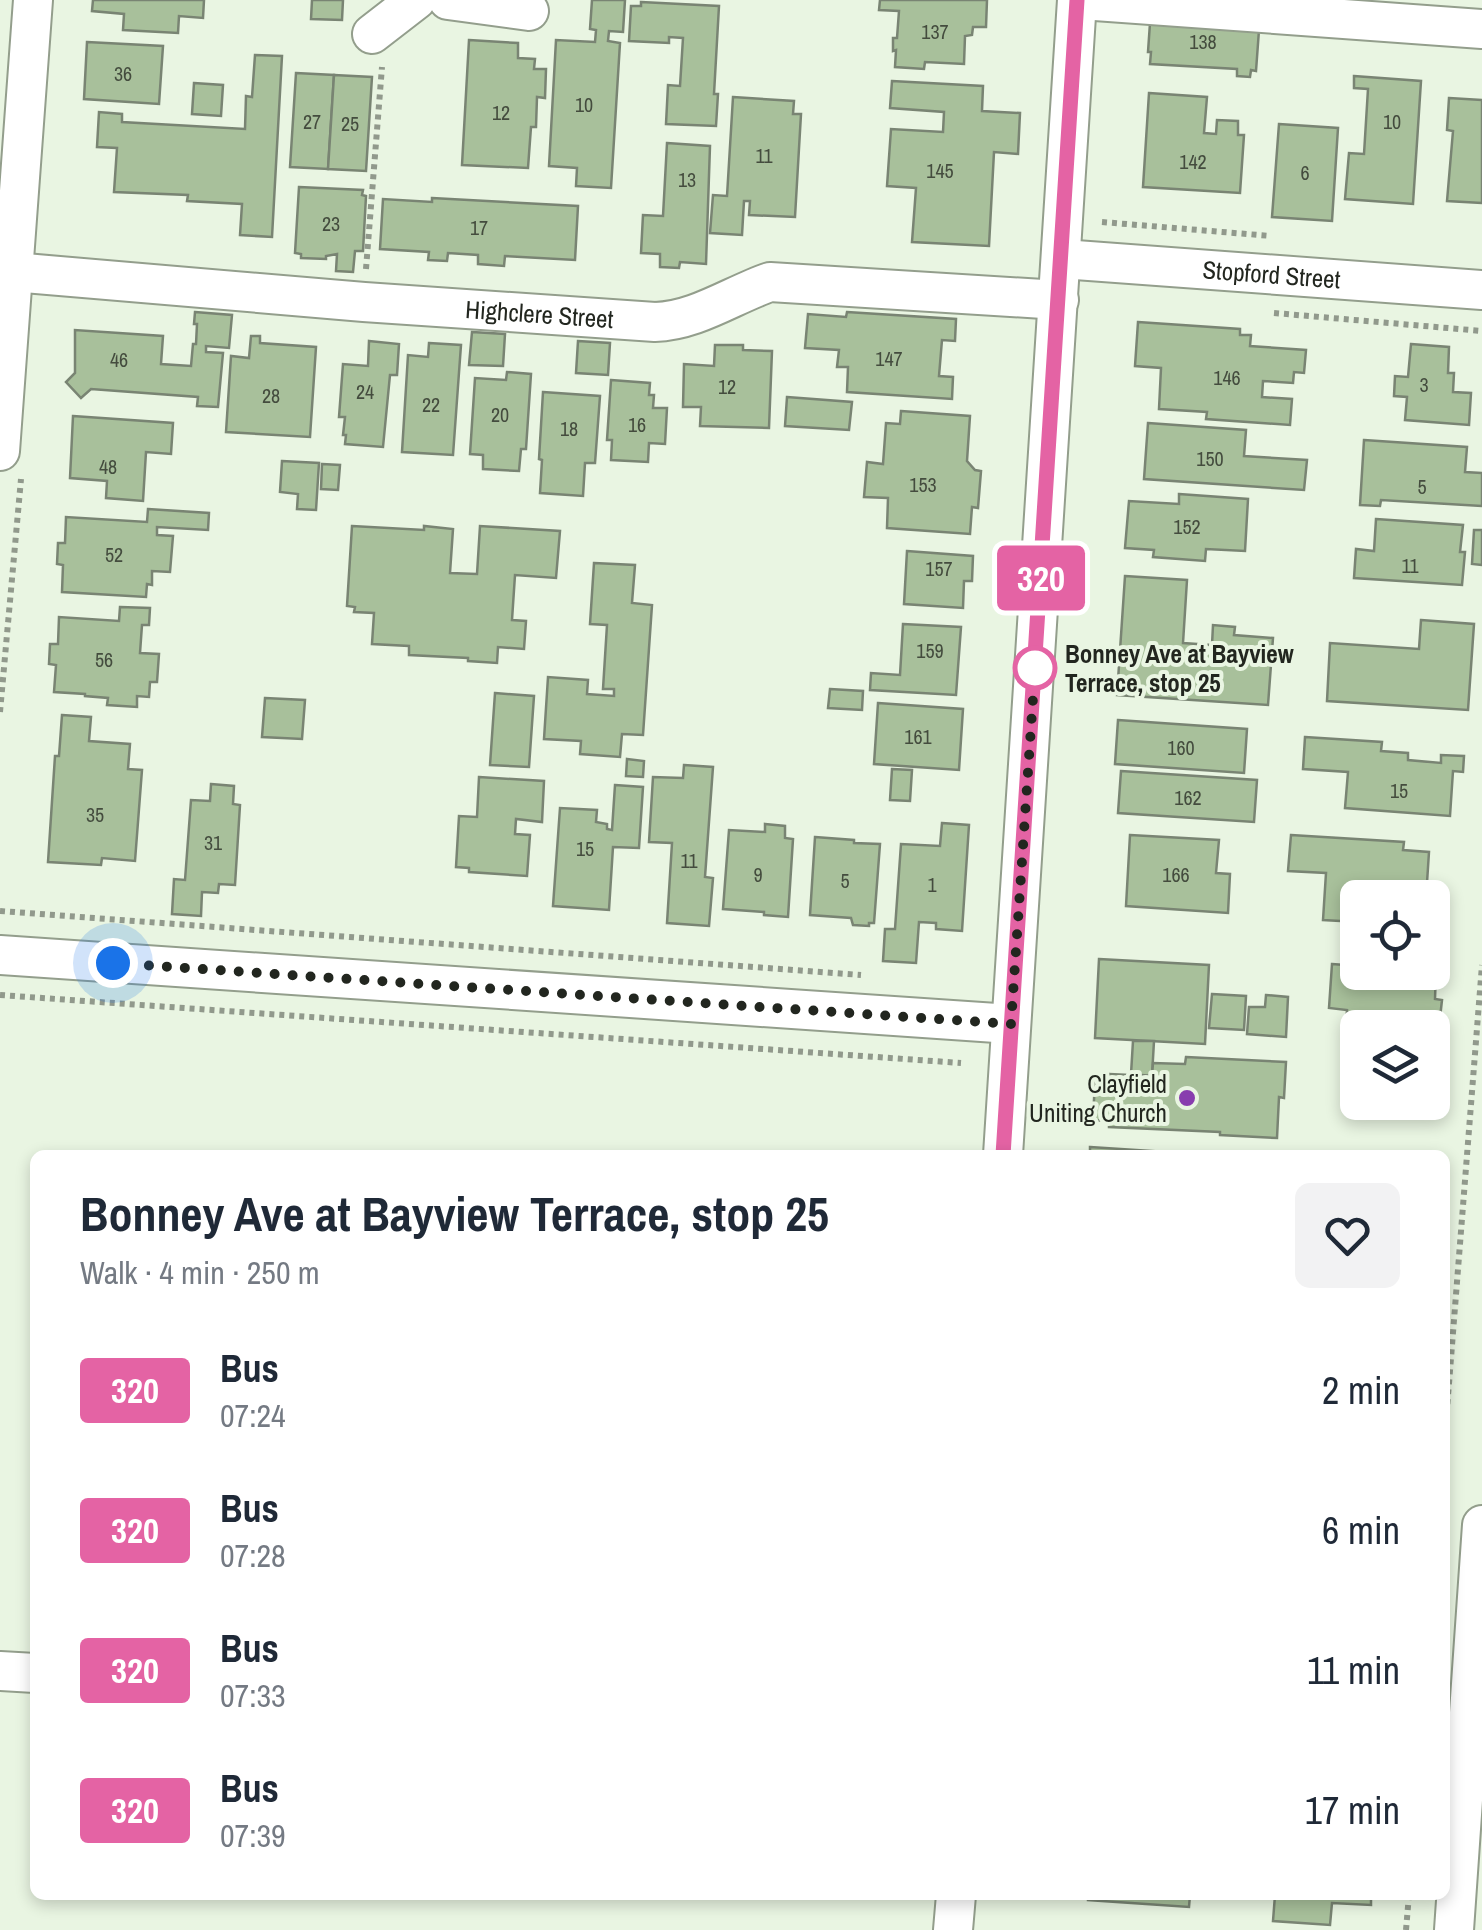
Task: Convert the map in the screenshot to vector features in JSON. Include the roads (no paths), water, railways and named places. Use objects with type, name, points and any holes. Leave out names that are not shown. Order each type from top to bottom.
[{"type":"street","points":[[11,459],[14,272],[33,0]]},
{"type":"street","points":[[378,42],[416,0]]},
{"type":"street","points":[[448,0],[529,11]]},
{"type":"street","points":[[1003,1150],[1079,0],[1482,29]]},
{"type":"street","name":"Stopford Street","points":[[1062,258],[1482,290]]},
{"type":"street","name":"Highclere Street","points":[[14,272],[655,322],[689,317],[770,282],[1060,300]]},
{"type":"street","points":[[0,956],[1011,1024]]},
{"type":"street","points":[[1454,1930],[1482,1525]]},
{"type":"street","points":[[0,1671],[30,1674]]},
{"type":"street","points":[[954,1930],[956,1900]]},
{"type":"place","name":"Bonney Ave at Bayview Terrace, stop 25","points":[[1035,668]]},
{"type":"place","name":"Clayfield Uniting Church","points":[[1187,1098]]}]
